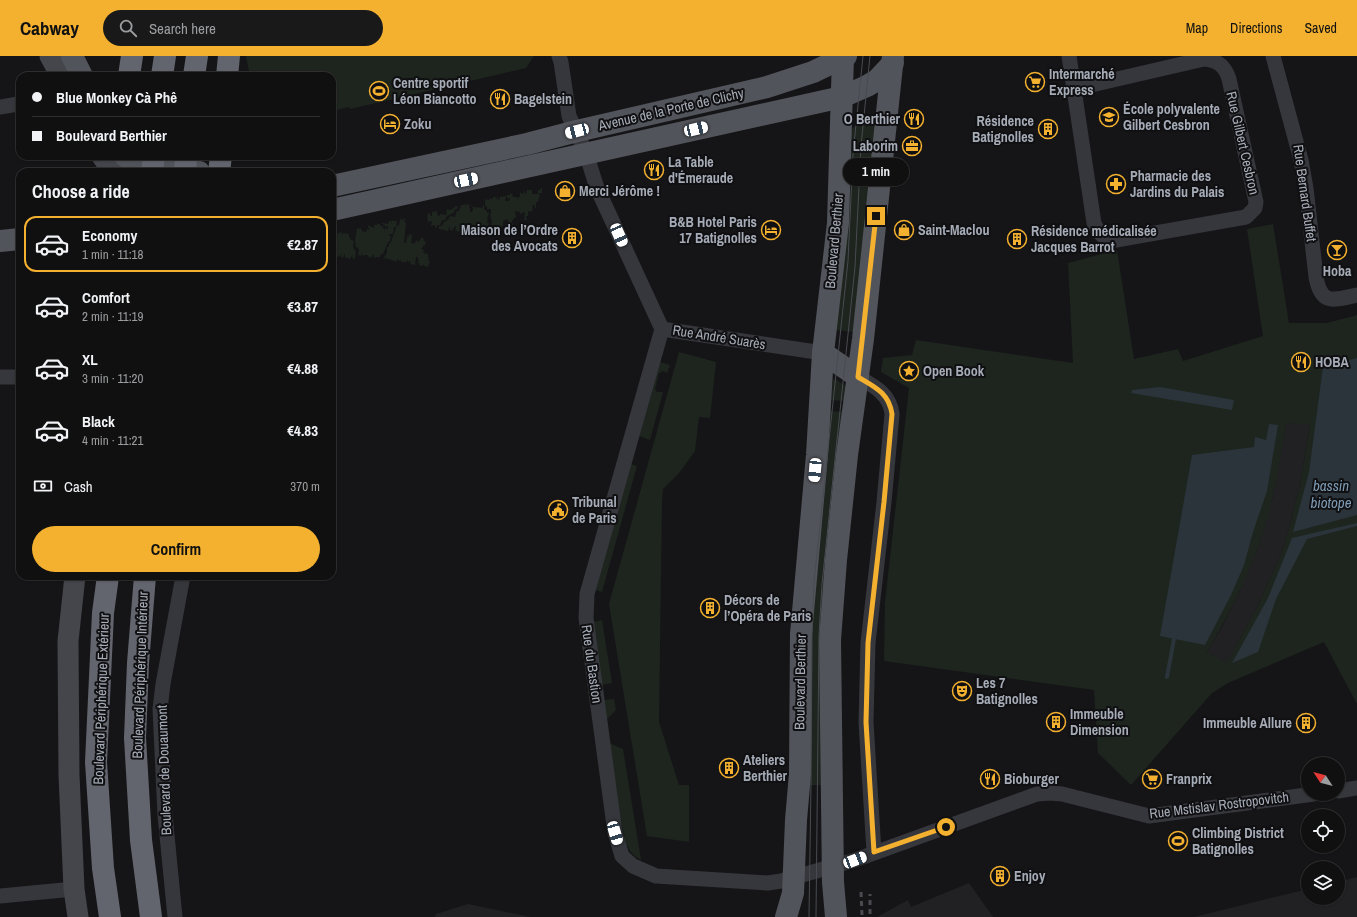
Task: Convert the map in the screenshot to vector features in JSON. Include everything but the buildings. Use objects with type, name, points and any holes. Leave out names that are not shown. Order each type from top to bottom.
[{"type":"highway","points":[[130,72],[132,56]]},
{"type":"highway","points":[[163,72],[165,56]]},
{"type":"highway","points":[[195,72],[197,56]]},
{"type":"highway","points":[[227,72],[229,56]]},
{"type":"highway","name":"Boulevard Périphérique Extérieur","points":[[108,580],[104,613],[96,762],[103,868],[110,917]]},
{"type":"highway","name":"Boulevard Périphérique Intérieur","points":[[145,580],[138,663],[136,746],[141,840],[151,917]]},
{"type":"highway","points":[[138,663],[159,580]]},
{"type":"main road","points":[[50,56],[59,72]]},
{"type":"main road","points":[[72,56],[80,72]]},
{"type":"main road","name":"Avenue de la Porte de Clichy","points":[[336,185],[527,144],[767,87],[813,72],[844,57]]},
{"type":"main road","name":"Boulevard Berthier","points":[[786,917],[793,893],[800,774],[801,634],[817,455],[823,353],[838,223],[840,126],[844,57]]},
{"type":"main road","points":[[836,917],[832,882],[830,640],[836,560],[847,455],[858,377],[887,102],[896,58]]},
{"type":"main road","name":"Avenue de la Porte de Clichy","points":[[336,209],[842,97],[877,80],[896,58]]},
{"type":"main road","points":[[131,160],[169,168]]},
{"type":"main road","points":[[0,241],[16,239]]},
{"type":"main road","points":[[823,353],[858,377]]},
{"type":"main road","points":[[75,580],[68,641],[69,775],[74,889],[78,917]]},
{"type":"main road","points":[[824,917],[832,882]]},
{"type":"main road","name":"Boulevard Berthier","points":[[793,893],[799,917]]},
{"type":"street","name":"Rue André Suarès","points":[[558,56],[561,62],[570,116],[586,153],[597,188],[662,329],[823,353]]},
{"type":"street","name":"Rue Gilbert Cesbron","points":[[1069,56],[1094,223],[1102,236],[1106,239],[1116,240],[1246,217],[1255,208],[1256,202],[1228,79],[1225,70],[1220,64],[1204,59],[1074,89]]},
{"type":"street","name":"Rue Bernard Buffet","points":[[1274,56],[1302,160],[1318,288],[1322,296],[1330,299],[1339,299],[1357,295]]},
{"type":"street","points":[[0,107],[16,104]]},
{"type":"street","name":"Rue du Bastion","points":[[662,329],[591,579],[587,594],[586,607],[587,626],[615,833],[622,856],[633,866],[656,876],[766,883],[781,881],[855,860],[874,852]]},
{"type":"street","points":[[0,377],[16,377]]},
{"type":"street","points":[[858,377],[878,389],[885,396],[889,402],[892,414],[884,502],[868,643],[866,722],[874,852]]},
{"type":"street","name":"Boulevard de Douaumont","points":[[175,917],[165,815],[160,709],[163,684],[182,580]]},
{"type":"street","points":[[1345,790],[1357,788]]},
{"type":"street","name":"Rue Mstislav Rostropovitch","points":[[874,852],[1037,794],[1062,794],[1149,816],[1301,796]]},
{"type":"street","points":[[0,896],[74,889]]},
{"type":"shaded area","name":"Centre sportif Léon Biancotto","points":[[246,56],[534,56],[526,68],[350,109],[349,107],[336,110],[336,72],[249,72]]},
{"type":"shaded area","points":[[866,120],[866,127],[878,120],[855,332],[835,330],[848,131]]},
{"type":"shaded area","points":[[541,188],[542,193],[539,193],[540,197],[538,202],[536,202],[536,208],[535,205],[533,205],[532,212],[528,211],[528,216],[526,216],[527,220],[524,220],[525,212],[520,214],[520,212],[515,211],[516,218],[512,221],[513,226],[508,228],[508,231],[504,229],[506,223],[508,224],[508,219],[503,221],[503,226],[501,227],[498,226],[496,228],[496,226],[491,225],[491,209],[487,209],[487,206],[485,206],[485,199],[488,201],[495,197],[497,200],[498,197],[499,200],[500,197],[506,196],[505,201],[509,201],[510,198],[507,198],[507,195],[510,195],[510,193],[513,197],[517,197],[518,199],[518,197],[520,197],[520,192],[523,194],[524,191],[526,194],[527,190],[532,190],[532,194],[538,194],[538,190]]},
{"type":"shaded area","points":[[464,204],[466,208],[466,204],[470,205],[470,212],[472,212],[472,207],[475,207],[476,209],[476,207],[482,208],[484,204],[484,208],[486,211],[487,210],[487,213],[489,213],[487,219],[487,223],[489,223],[488,229],[490,229],[490,227],[494,227],[494,230],[496,231],[491,235],[491,237],[488,237],[488,232],[485,237],[480,236],[480,234],[479,236],[475,235],[475,233],[471,232],[470,234],[465,233],[466,232],[464,231],[464,233],[462,233],[462,229],[460,233],[460,231],[455,231],[455,226],[452,231],[450,230],[450,226],[448,231],[439,229],[439,226],[442,226],[450,216],[455,217],[461,205]]},
{"type":"shaded area","points":[[458,206],[457,209],[454,210],[454,213],[447,216],[445,220],[442,220],[440,225],[437,225],[437,228],[435,225],[431,226],[432,221],[428,222],[427,216],[429,213],[430,216],[432,216],[432,212],[437,211],[437,217],[438,214],[440,217],[440,214],[446,215],[447,209],[451,210]]},
{"type":"shaded area","points":[[404,218],[404,222],[406,222],[404,243],[406,243],[408,234],[409,237],[410,234],[412,235],[411,244],[414,243],[414,245],[416,240],[419,242],[421,238],[423,238],[426,242],[421,249],[424,250],[423,253],[428,254],[428,260],[430,261],[428,267],[424,266],[424,263],[423,266],[419,265],[420,262],[417,265],[419,260],[418,257],[416,257],[415,265],[410,264],[411,261],[408,262],[407,260],[406,263],[401,262],[401,259],[400,261],[397,259],[396,262],[394,260],[392,261],[392,259],[390,261],[390,259],[387,260],[387,258],[383,259],[387,253],[387,247],[389,247],[397,225],[399,226],[400,219],[403,220]]},
{"type":"shaded area","points":[[392,220],[397,221],[393,234],[390,234],[389,236],[391,236],[390,241],[388,242],[383,254],[381,254],[380,257],[375,258],[373,254],[372,258],[370,257],[371,256],[368,257],[368,255],[358,255],[359,249],[358,247],[356,248],[355,240],[357,229],[361,228],[362,231],[366,232],[367,229],[369,230],[368,225],[374,228],[374,225],[380,224],[380,226],[383,226],[382,229],[384,228],[384,231],[385,228],[388,229],[388,226],[385,227],[382,223],[388,224],[389,221],[391,221],[391,224]]},
{"type":"shaded area","points":[[1273,224],[1289,323],[1327,323],[1357,315],[1357,704],[1324,642],[1228,683],[1212,693],[1131,785],[1098,753],[1094,690],[884,661],[885,602],[909,388],[881,372],[883,358],[912,355],[916,340],[1073,363],[1068,263],[1117,250],[1134,359],[1178,349],[1183,361],[1263,336],[1247,229]],"holes":[[[1286,423],[1310,424],[1300,485],[1281,554],[1258,605],[1227,663],[1207,652],[1236,600],[1259,545],[1279,469]]]},
{"type":"shaded area","points":[[339,232],[342,233],[342,236],[343,233],[349,234],[350,239],[354,241],[353,247],[356,252],[355,259],[352,258],[353,254],[350,259],[345,258],[345,253],[343,258],[341,257],[342,252],[340,257],[339,255],[338,257],[336,256],[336,235],[337,233],[339,234]]},
{"type":"shaded area","points":[[679,352],[716,362],[710,418],[699,417],[695,451],[679,473],[663,489],[662,502],[659,722],[679,785],[689,785],[689,842],[647,836],[609,604]]},
{"type":"shaded area","points":[[660,362],[670,365],[667,373],[663,371],[659,373],[655,389],[657,392],[663,392],[650,440],[639,436]]},
{"type":"shaded area","points":[[835,379],[846,386],[844,401],[831,400],[833,380]]},
{"type":"shaded area","points":[[830,411],[843,412],[823,785],[807,785],[808,663]]},
{"type":"shaded area","points":[[1286,423],[1310,423],[1300,485],[1281,554],[1258,605],[1227,664],[1207,652],[1239,593],[1259,545],[1273,496]]},
{"type":"shaded area","points":[[631,464],[637,466],[602,592],[595,590]]},
{"type":"shaded area","points":[[602,620],[612,683],[601,685],[593,622]]},
{"type":"shaded area","points":[[614,699],[616,710],[606,720],[604,700]]},
{"type":"shaded area","points":[[609,743],[623,749],[641,860],[630,851],[622,836]]},
{"type":"shaded area","points":[[1357,877],[1357,917],[1194,917],[1301,891],[1301,905],[1345,905],[1345,880]]},
{"type":"shaded area","points":[[969,883],[993,917],[877,917],[908,900],[911,907]]},
{"type":"shaded area","points":[[468,904],[531,917],[435,917],[436,914]]},
{"type":"water","name":"bassin biotope","points":[[1357,358],[1357,515],[1293,532],[1309,472],[1323,367]]},
{"type":"water","points":[[1160,387],[1234,400],[1232,410],[1131,393],[1132,390]]},
{"type":"water","points":[[1269,424],[1278,425],[1267,491],[1253,532],[1244,565],[1231,595],[1205,645],[1160,636],[1192,455],[1254,447],[1255,437],[1266,440]]},
{"type":"water","name":"bassin biotope","points":[[1357,523],[1357,526],[1307,539],[1276,599],[1258,652],[1232,663],[1268,598],[1292,538]]},
{"type":"waterway","points":[[1167,677],[1174,639]]},
{"type":"tram line","points":[[809,917],[812,634],[814,582],[848,261],[853,154],[863,56]]},
{"type":"tram line","points":[[816,917],[819,635],[822,584],[855,267],[861,146],[870,56]]},
{"type":"railway","points":[[861,892],[862,915]]},
{"type":"railway","points":[[870,894],[870,914]]},
{"type":"place","name":"Intermarché Express","points":[[1035,82]]},
{"type":"place","name":"Centre sportif Léon Biancotto","points":[[379,91]]},
{"type":"place","name":"Bagelstein","points":[[500,99]]},
{"type":"place","name":"École polyvalente Gilbert Cesbron","points":[[1109,117]]},
{"type":"place","name":"O Berthier","points":[[914,119]]},
{"type":"place","name":"Zoku","points":[[390,124]]},
{"type":"place","name":"Résidence Batignolles","points":[[1048,129]]},
{"type":"place","name":"Laborim","points":[[912,146]]},
{"type":"place","name":"La Table d'Émeraude","points":[[654,170]]},
{"type":"place","name":"Pharmacie des Jardins du Palais","points":[[1116,184]]},
{"type":"place","name":"Merci Jérôme !","points":[[565,191]]},
{"type":"place","name":"B&B Hotel Paris 17 Batignolles","points":[[771,230]]},
{"type":"place","name":"Saint-Maclou","points":[[904,230]]},
{"type":"place","name":"Maison de l’Ordre des Avocats","points":[[572,238]]},
{"type":"place","name":"Résidence médicalisée Jacques Barrot","points":[[1017,239]]},
{"type":"place","name":"Hoba","points":[[1337,250]]},
{"type":"place","name":"HOBA","points":[[1301,362]]},
{"type":"place","name":"Open Book","points":[[909,371]]},
{"type":"place","name":"Tribunal de Paris","points":[[558,510]]},
{"type":"place","name":"Décors de l’Opéra de Paris","points":[[710,608]]},
{"type":"place","name":"Les 7 Batignolles","points":[[962,691]]},
{"type":"place","name":"Immeuble Dimension","points":[[1056,722]]},
{"type":"place","name":"Immeuble Allure","points":[[1306,723]]},
{"type":"place","name":"Ateliers Berthier","points":[[729,768]]},
{"type":"place","name":"Bioburger","points":[[990,779]]},
{"type":"place","name":"Franprix","points":[[1152,779]]},
{"type":"place","name":"Climbing District Batignolles","points":[[1178,841]]},
{"type":"place","name":"Enjoy","points":[[1000,876]]},
{"type":"route","points":[[876,216],[858,377],[878,389],[885,396],[889,402],[892,414],[884,502],[868,643],[866,722],[874,852],[946,827]]}]
